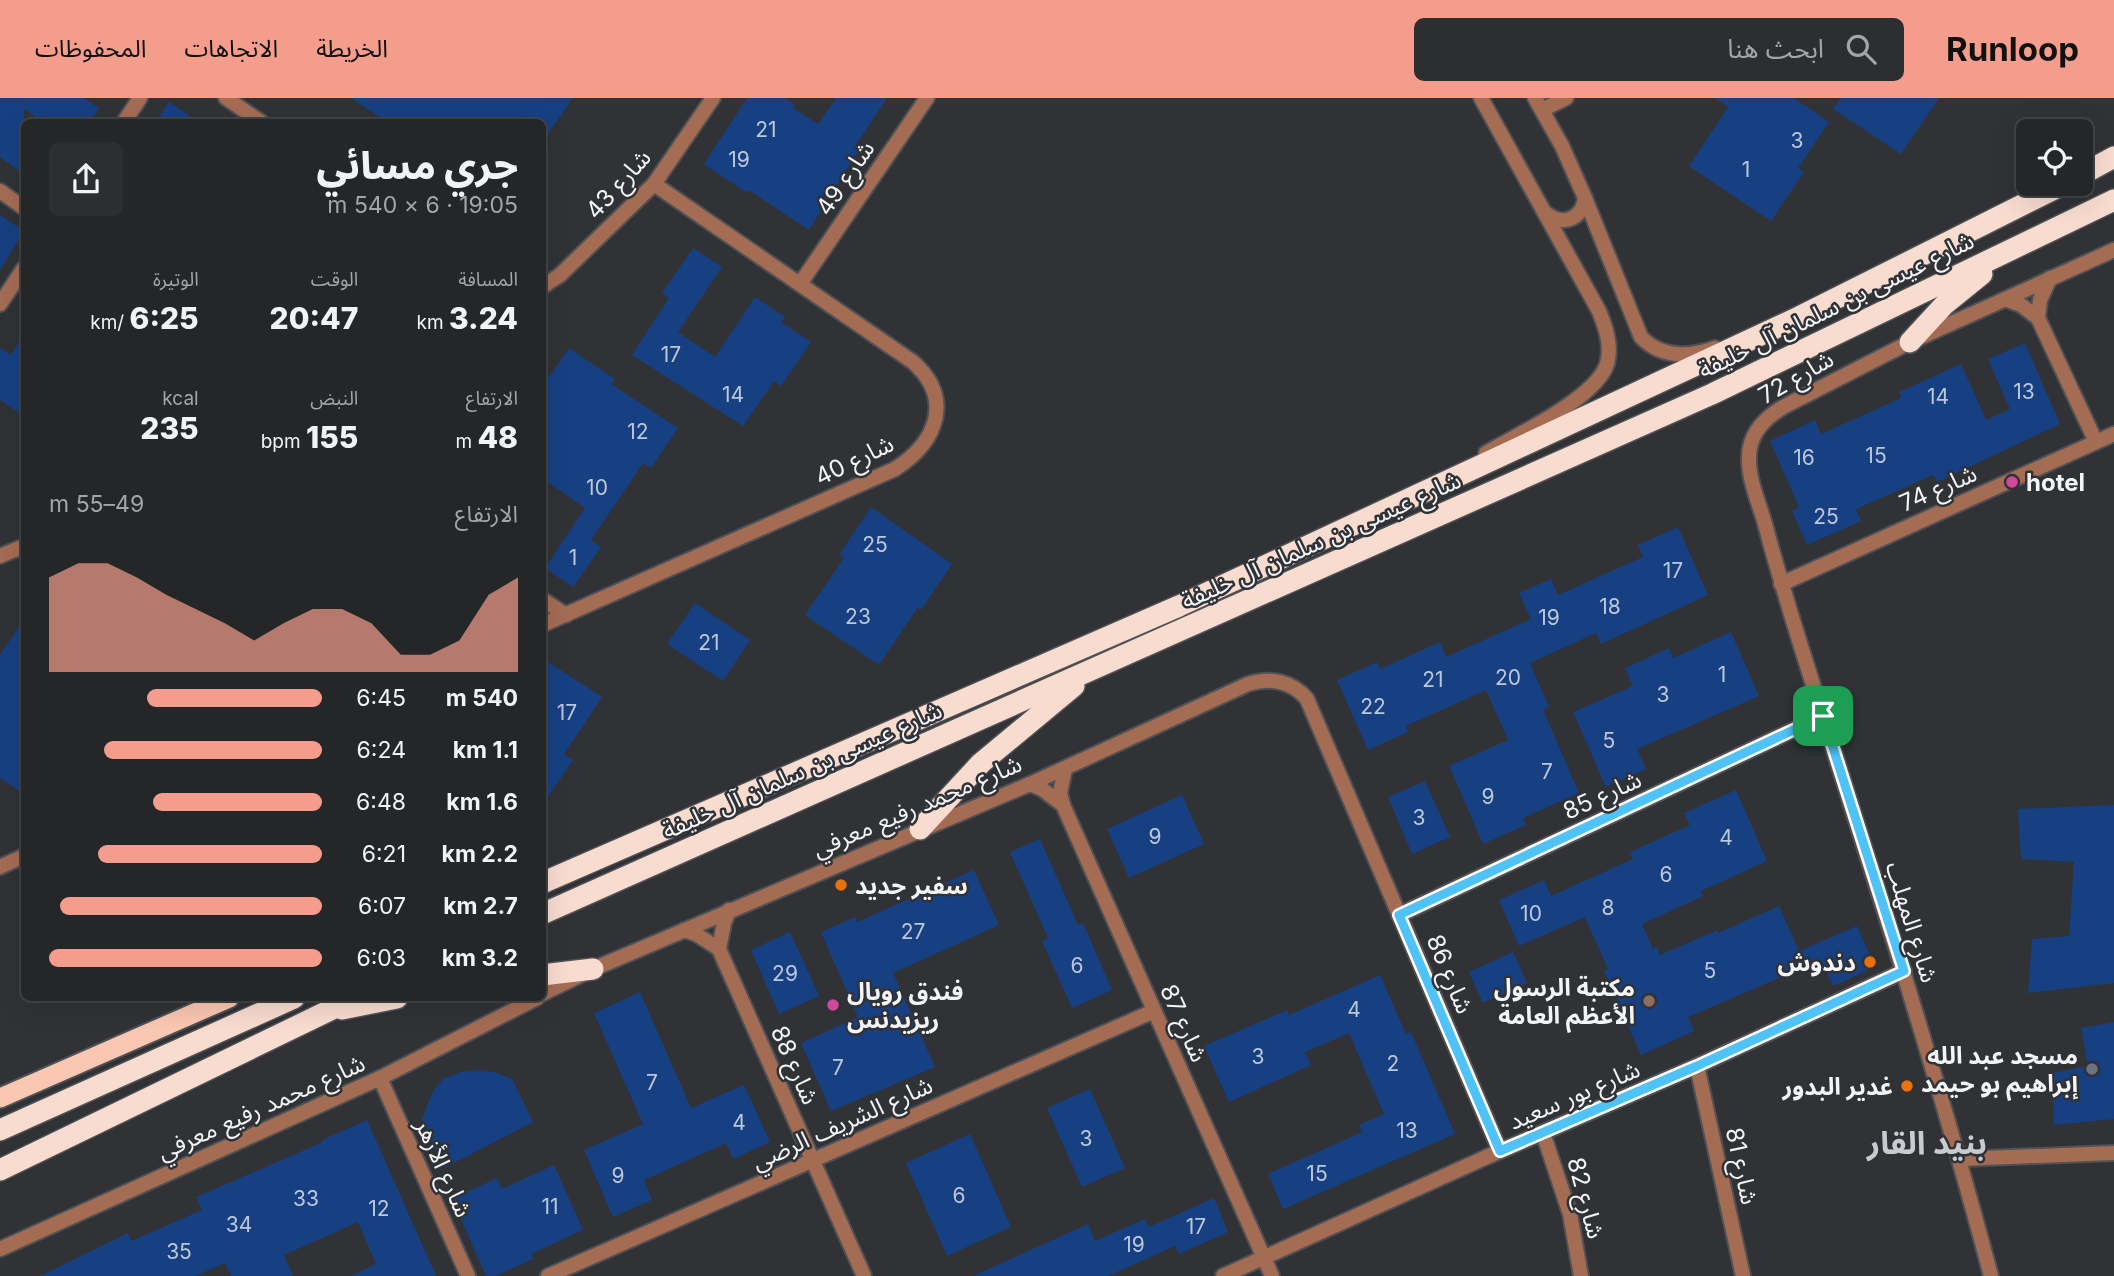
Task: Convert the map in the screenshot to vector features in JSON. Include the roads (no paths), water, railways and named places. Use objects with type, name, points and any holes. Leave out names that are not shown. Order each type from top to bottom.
[{"type":"highway","points":[[2093,168],[2114,157]]},
{"type":"highway","name":"شارع عيسى بن سلمان آل خليفة","points":[[546,881],[1179,606],[1799,317],[2040,196]]},
{"type":"highway","name":"شارع عيسى بن سلمان آل خليفة","points":[[546,912],[1712,394],[2114,200]]},
{"type":"highway","points":[[1910,342],[1945,304],[2006,254]]},
{"type":"highway","points":[[920,829],[981,763],[1094,669]]},
{"type":"highway","points":[[546,975],[593,969]]},
{"type":"highway","points":[[0,1098],[222,1001]]},
{"type":"highway","points":[[0,1130],[287,1001]]},
{"type":"highway","points":[[0,1170],[348,1001]]},
{"type":"highway","points":[[316,1015],[383,1001]]},
{"type":"street","points":[[126,119],[140,98]]},
{"type":"street","points":[[226,98],[257,119]]},
{"type":"street","name":"شارع 43","points":[[546,284],[560,275],[654,184],[713,98]]},
{"type":"street","name":"شارع 49","points":[[800,284],[927,98]]},
{"type":"street","points":[[1401,504],[1575,401],[1606,368],[1609,346],[1603,320],[1481,98]]},
{"type":"street","points":[[1566,98],[1539,104],[1585,198],[1641,337],[1651,346],[1667,353],[1695,353],[1799,317]]},
{"type":"street","name":"شارع 40","points":[[546,623],[895,469],[912,457],[927,439],[935,422],[937,404],[932,386],[922,370],[654,184]]},
{"type":"street","points":[[0,191],[21,206]]},
{"type":"street","points":[[1547,214],[1561,221],[1573,218],[1582,210],[1585,198]]},
{"type":"street","name":"شارع 72","points":[[1781,584],[1749,463],[1750,446],[1757,429],[1771,414],[1910,342],[2114,250]]},
{"type":"street","points":[[0,304],[21,272]]},
{"type":"street","points":[[2038,318],[2040,300],[2050,278]]},
{"type":"street","points":[[2005,299],[2021,305],[2038,318],[2096,442]]},
{"type":"street","name":"شارع 74","points":[[1781,584],[2114,434]]},
{"type":"street","points":[[0,556],[21,547]]},
{"type":"street","name":"شارع المهلب","points":[[1781,584],[1904,971],[1960,1159],[1991,1276]]},
{"type":"street","points":[[546,602],[566,615]]},
{"type":"street","name":"شارع محمد رفيع معرفي","points":[[546,993],[593,969],[1065,769],[1258,681],[1283,682],[1307,699]]},
{"type":"street","name":"شارع 86","points":[[1307,699],[1500,1151]]},
{"type":"street","name":"شارع 85","points":[[1399,915],[1823,716]]},
{"type":"street","name":"شارع 87","points":[[1065,769],[1061,780],[1063,805],[1272,1276]]},
{"type":"street","points":[[1030,784],[1042,789],[1063,805]]},
{"type":"street","points":[[0,867],[21,857]]},
{"type":"street","points":[[684,930],[719,949],[729,911]]},
{"type":"street","name":"شارع 88","points":[[719,949],[864,1276]]},
{"type":"street","name":"شارع بور سعيد","points":[[1223,1276],[1904,971]]},
{"type":"street","name":"شارع محمد رفيع معرفي","points":[[0,1250],[380,1078],[531,1001]]},
{"type":"street","name":"شارع الشريف الرضي","points":[[548,1276],[1154,1011]]},
{"type":"street","name":"شارع 81","points":[[1697,1066],[1743,1276]]},
{"type":"street","name":"شارع الأزهر","points":[[380,1078],[467,1276]]},
{"type":"street","name":"شارع 82","points":[[1543,1133],[1570,1214],[1581,1276]]},
{"type":"street","points":[[1960,1159],[2114,1153]]},
{"type":"place","name":"hotel","points":[[2012,482]]},
{"type":"place","name":"سفير جديد","points":[[841,885]]},
{"type":"place","name":"دندوش","points":[[1870,962]]},
{"type":"place","name":"مكتبة الرسول الأعظم العامة","points":[[1649,1001]]},
{"type":"place","name":"فندق رويال ريزيدنس","points":[[833,1005]]},
{"type":"place","name":"مسجد عبد الله إبراهيم بو حيمد","points":[[2092,1069]]},
{"type":"place","name":"غدير البدور","points":[[1907,1086]]},
{"type":"district","name":"بنيد القار","points":[[1927,1142]]}]
